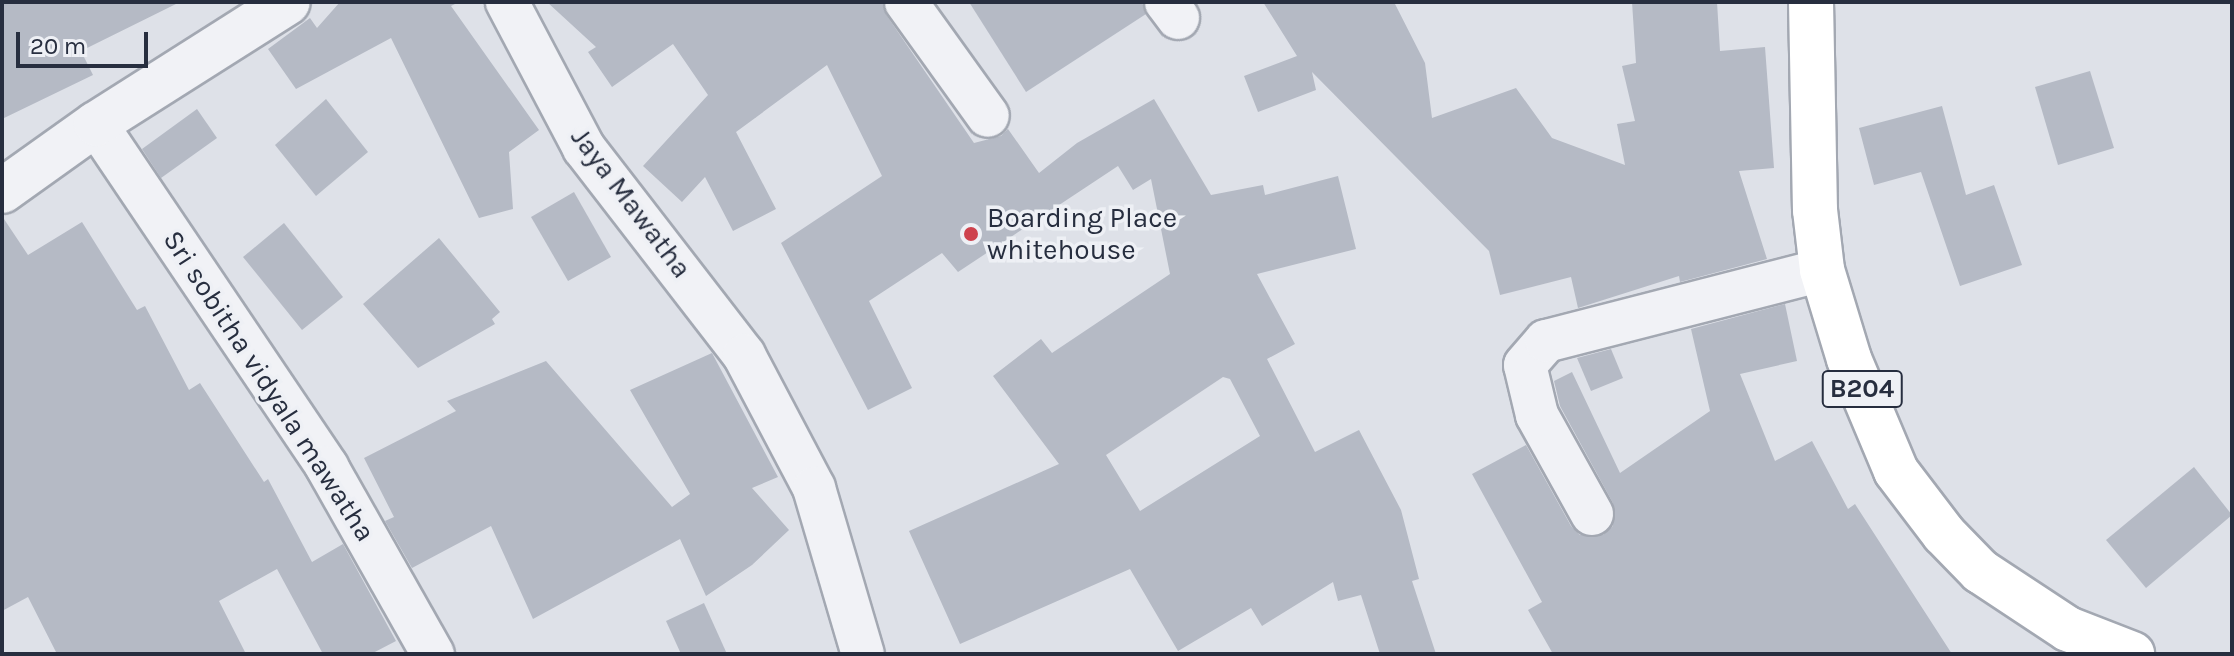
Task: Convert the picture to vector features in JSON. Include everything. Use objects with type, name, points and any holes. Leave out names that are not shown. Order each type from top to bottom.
[{"type":"main road","name":"B204","points":[[1811,2],[1815,210],[1822,270],[1849,359],[1896,471],[1944,534],[1980,571],[2022,601],[2079,634],[2132,654]]},
{"type":"street","points":[[2,191],[96,124],[288,2]]},
{"type":"street","name":"Jaya Mawatha","points":[[507,2],[584,148],[744,355],[814,488],[863,654]]},
{"type":"street","points":[[906,2],[988,116]]},
{"type":"street","name":"Sri sobitha vidyala mawatha","points":[[96,124],[327,467],[433,654]]},
{"type":"street","points":[[1592,514],[1537,415],[1525,365],[1546,341],[1822,270]]},
{"type":"building","points":[[2,2],[180,2],[81,51],[93,75],[2,119]]},
{"type":"building","points":[[340,2],[459,2],[451,6],[539,130],[509,152],[513,209],[479,218],[391,38],[296,89],[268,49],[310,18],[317,28]]},
{"type":"building","points":[[547,2],[882,2],[887,16],[974,143],[1001,136],[1008,129],[1039,173],[1077,143],[1154,99],[1211,195],[1263,185],[1265,195],[1338,176],[1356,249],[1257,274],[1295,344],[1267,359],[1315,452],[1359,430],[1401,510],[1419,579],[1412,581],[1436,654],[1380,654],[1361,595],[1338,601],[1333,582],[1262,626],[1251,608],[1178,651],[1130,569],[960,644],[909,531],[1059,464],[993,376],[1041,339],[1052,353],[1170,274],[1151,179],[1133,190],[1118,166],[958,272],[942,253],[869,301],[912,388],[868,410],[781,243],[882,176],[827,65],[736,132],[776,209],[733,231],[705,177],[682,202],[643,166],[708,95],[673,44],[612,87],[588,52],[596,47]],"holes":[[[1223,377],[1230,379],[1260,436],[1140,511],[1106,455]]]},
{"type":"building","points":[[969,2],[1142,2],[1146,14],[1026,92]]},
{"type":"building","points":[[1263,2],[1394,2],[1425,63],[1432,118],[1516,88],[1552,138],[1625,165],[1617,124],[1635,121],[1622,66],[1636,63],[1632,2],[1717,2],[1720,51],[1765,47],[1774,168],[1739,171],[1767,259],[1680,282],[1679,276],[1578,308],[1571,277],[1500,295],[1489,251],[1312,72],[1316,90],[1258,112],[1244,76],[1297,56]]},
{"type":"building","points":[[2090,71],[2114,148],[2058,165],[2035,87]]},
{"type":"building","points":[[326,99],[368,152],[316,196],[275,145]]},
{"type":"building","points":[[1942,106],[1966,195],[1994,185],[2022,265],[1960,286],[1921,172],[1874,185],[1859,128]]},
{"type":"building","points":[[197,109],[217,138],[161,178],[142,149]]},
{"type":"building","points":[[574,192],[611,257],[568,281],[531,217]]},
{"type":"building","points":[[2,216],[28,255],[82,222],[137,310],[145,306],[189,390],[200,383],[264,482],[268,479],[312,562],[343,544],[396,641],[371,654],[323,654],[277,569],[219,601],[246,654],[57,654],[28,597],[2,611]]},
{"type":"building","points":[[284,223],[343,297],[302,330],[243,257]]},
{"type":"building","points":[[439,238],[500,312],[492,319],[495,324],[418,368],[363,304]]},
{"type":"building","points":[[1785,304],[1797,361],[1740,374],[1775,461],[1812,441],[1848,509],[1855,504],[1952,654],[1553,654],[1528,610],[1542,602],[1472,474],[1526,445],[1571,526],[1580,535],[1603,535],[1613,526],[1613,503],[1560,406],[1554,381],[1572,372],[1620,473],[1710,411],[1691,329]]},
{"type":"building","points":[[1611,349],[1623,378],[1591,391],[1577,358]]},
{"type":"building","points":[[712,353],[778,477],[752,488],[789,530],[752,565],[706,596],[680,539],[533,619],[491,526],[412,568],[385,521],[394,517],[364,458],[456,411],[447,401],[546,361],[672,507],[690,494],[630,390]]},
{"type":"building","points":[[2194,467],[2232,515],[2146,588],[2106,540]]},
{"type":"building","points":[[704,603],[727,654],[681,654],[666,621]]},
{"type":"place","name":"Boarding Place whitehouse","points":[[971,234]]}]
